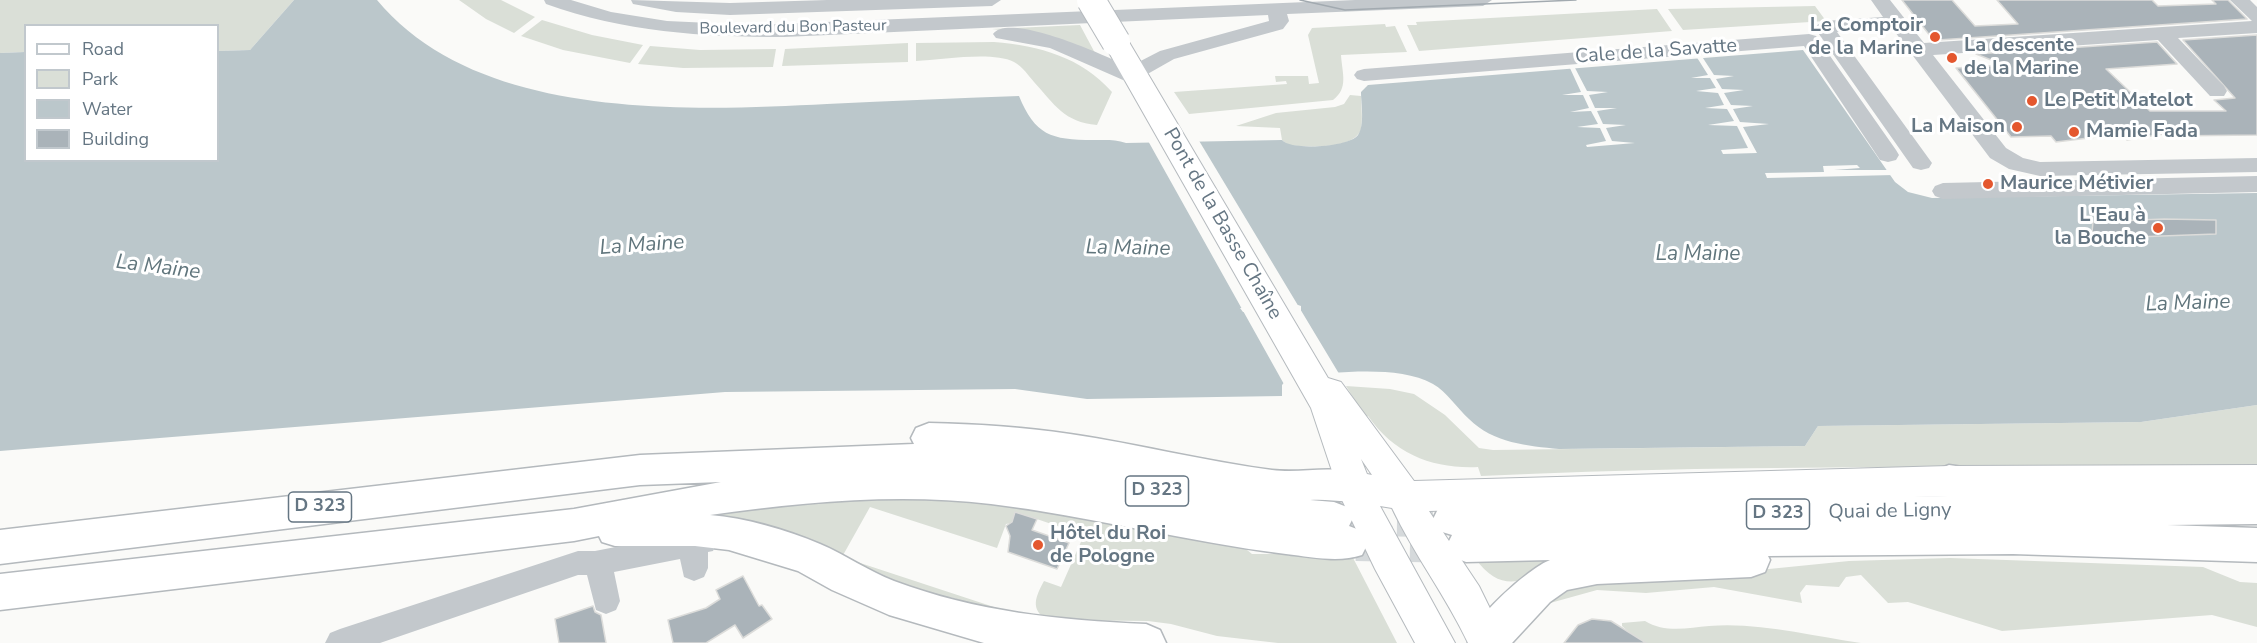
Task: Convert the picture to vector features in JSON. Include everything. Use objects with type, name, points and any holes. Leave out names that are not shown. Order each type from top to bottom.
[{"type":"highway","points":[[640,470],[697,452],[746,445],[879,437],[970,439],[1070,449],[1275,486],[1327,483],[1379,472]]},
{"type":"highway","name":"D 323","points":[[0,547],[531,481],[640,470],[878,459],[959,460],[1050,470],[1279,513],[1341,530],[1173,521],[1042,495],[950,486],[857,486],[729,497],[634,510],[574,525],[0,592]]},
{"type":"highway","points":[[1487,643],[1547,580],[1559,574],[1586,569],[1869,553],[2054,554],[2095,526],[2057,494],[2010,491],[1949,481]]},
{"type":"highway","name":"Quai de Ligny","points":[[1464,519],[1864,537],[2013,537],[2257,508]]},
{"type":"highway","points":[[574,525],[608,531],[695,530],[729,533],[808,557],[846,578],[889,597],[946,615],[1043,637],[1146,643]]},
{"type":"highway","name":"Quai de Ligny","points":[[2095,526],[2257,545]]},
{"type":"main road","name":"Pont de la Basse Chaîne","points":[[1091,0],[1327,406],[1337,444],[1379,472]]},
{"type":"main road","points":[[1379,472],[1464,519],[1949,481],[2257,480]]},
{"type":"main road","points":[[1379,472],[1414,605],[1436,643]]},
{"type":"main road","points":[[1379,472],[1417,523],[1466,598],[1487,643]]},
{"type":"main road","points":[[1414,605],[1487,643]]},
{"type":"street","name":"Boulevard du Bon Pasteur","points":[[553,0],[606,18],[660,28],[773,32],[1269,5],[1484,0]]},
{"type":"street","points":[[640,0],[676,6],[730,9],[992,0]]},
{"type":"street","points":[[1880,0],[1998,153],[2017,164],[2040,169],[2257,165]]},
{"type":"street","points":[[2239,0],[2257,17]]},
{"type":"street","name":"Boulevard du Bon Pasteur","points":[[898,4],[929,24]]},
{"type":"street","points":[[891,26],[909,33],[1006,34],[1038,37],[1080,50],[1138,80],[1167,55],[1276,25],[1279,21],[1269,5]]},
{"type":"street","points":[[1895,22],[1824,27],[1921,163]]},
{"type":"street","points":[[1917,50],[2012,39],[2257,27]]},
{"type":"street","points":[[2162,33],[2217,91]]},
{"type":"street","name":"Cale de la Savatte","points":[[1364,75],[1809,40],[1888,155]]},
{"type":"street","points":[[1841,87],[1864,86]]},
{"type":"street","points":[[1943,191],[2257,184]]},
{"type":"street","points":[[340,643],[578,563],[694,555],[733,540],[762,543]]},
{"type":"street","points":[[598,563],[606,601]]},
{"type":"green space","points":[[0,0],[294,0],[250,50],[219,51],[219,24],[24,24],[24,52],[0,53]]},
{"type":"green space","points":[[459,0],[501,0],[535,17],[514,33],[486,19]]},
{"type":"green space","points":[[1815,6],[1826,21],[1683,30],[1668,9]]},
{"type":"green space","points":[[1657,9],[1672,31],[1419,51],[1407,25],[1417,25],[1416,22]]},
{"type":"green space","points":[[542,20],[592,35],[643,45],[630,63],[563,50],[521,36]]},
{"type":"green space","points":[[1385,24],[1386,27],[1395,26],[1407,52],[1341,55],[1343,85],[1333,100],[1189,114],[1174,92],[1287,84],[1286,81],[1276,82],[1275,76],[1308,76],[1309,84],[1319,83],[1308,35],[1312,28]]},
{"type":"green space","points":[[1080,25],[1095,53],[1011,31],[992,29]]},
{"type":"green space","points":[[994,42],[1059,55],[1100,80],[1112,92],[1097,125],[1076,120],[1061,111],[1014,62],[993,57],[916,61],[916,43]]},
{"type":"green space","points":[[908,43],[908,62],[782,66],[785,49]]},
{"type":"green space","points":[[650,46],[700,50],[776,49],[773,67],[683,68],[638,64]]},
{"type":"green space","points":[[1350,95],[1361,96],[1361,129],[1350,141],[1340,144],[1288,145],[1282,140],[1280,128],[1236,126],[1276,113],[1335,107],[1344,104]]},
{"type":"green space","points":[[1346,386],[1390,389],[1414,394],[1445,415],[1479,448],[1493,450],[1805,446],[1818,426],[2141,422],[2257,405],[2257,470],[1772,468],[1481,476],[1478,467],[1431,462],[1403,450],[1390,441],[1368,416],[1365,417]]},
{"type":"green space","points":[[908,496],[1016,505],[1241,545],[1252,554],[1351,554],[1397,643],[1278,643],[1217,636],[1171,624],[1148,621],[1048,620],[1038,612],[1036,607],[1039,592],[1044,581],[1061,587],[1084,535],[1016,512],[1012,523],[1006,524],[997,548],[870,507],[842,557],[1000,609],[998,612],[950,597],[932,598],[687,517],[804,501]]},
{"type":"green space","points":[[1572,556],[1533,576],[1510,581],[1498,579],[1475,558]]},
{"type":"green space","points":[[1950,558],[2203,567],[2240,582],[2257,583],[2257,627],[2212,615],[2002,631],[1908,602],[1888,603],[1861,575],[1846,577],[1839,587],[1806,585],[1800,593],[1802,603],[1714,587],[1646,593],[1597,590],[1543,605],[1566,582],[1709,575],[1849,561]]},
{"type":"green space","points":[[1645,621],[1668,628],[1747,626],[1861,643],[1641,643],[1622,626],[1622,623]]},
{"type":"water","name":"La Maine","points":[[294,0],[377,0],[419,39],[470,68],[526,88],[587,100],[649,106],[712,108],[1019,96],[1038,127],[1046,133],[1066,139],[1114,140],[1126,143],[1282,140],[1297,146],[1320,146],[1344,142],[1358,135],[1362,120],[1361,92],[1368,85],[1803,50],[1895,182],[1908,192],[1932,198],[2257,193],[2257,405],[2141,422],[1818,426],[1805,446],[1559,449],[1523,445],[1489,433],[1469,419],[1438,387],[1418,378],[1402,374],[1366,372],[1289,377],[1282,385],[1282,396],[1087,399],[1015,389],[725,392],[0,451],[0,53],[24,52],[24,162],[219,162],[219,51],[250,50]],"holes":[[[1298,305],[1301,306],[1301,311],[1243,312],[1240,308]]]},
{"type":"pier","points":[[1701,55],[1714,75],[1734,76],[1716,79],[1722,89],[1744,90],[1724,93],[1731,105],[1753,106],[1733,109],[1740,122],[1769,124],[1743,127],[1757,153],[1723,154],[1721,150],[1748,148],[1737,126],[1708,125],[1734,121],[1727,109],[1705,108],[1724,105],[1718,93],[1696,91],[1716,88],[1710,78],[1691,78],[1708,75],[1696,56]]},
{"type":"pier","points":[[1569,66],[1574,66],[1587,91],[1608,92],[1589,95],[1595,108],[1617,108],[1597,111],[1603,124],[1626,125],[1606,128],[1612,141],[1635,143],[1587,147],[1586,145],[1606,141],[1600,128],[1577,127],[1598,124],[1591,111],[1570,112],[1589,108],[1583,95],[1562,95],[1581,92]]},
{"type":"pier","points":[[1147,139],[1198,139],[1341,377],[1296,378],[1285,386]]},
{"type":"pier","points":[[1857,165],[1860,168],[1834,170],[1891,170],[1894,175],[1767,178],[1765,173],[1824,172],[1823,166]]},
{"type":"building","points":[[1902,0],[1952,0],[1975,26],[2018,24],[1997,0],[2152,0],[2158,6],[2216,4],[2212,0],[2228,0],[2247,19],[1938,40],[1931,37]]},
{"type":"building","points":[[2257,35],[2257,135],[2166,136],[2164,134],[2127,140],[2121,134],[2056,142],[2051,136],[2011,137],[1956,68],[2004,65],[1976,54],[2157,42],[2177,64],[2106,69],[2150,111],[2226,111],[2214,100],[2235,98],[2183,40]]},
{"type":"building","points":[[2164,219],[2216,220],[2216,234],[2135,237],[2092,232],[2093,222]]},
{"type":"building","name":"Hôtel du Roi de Pologne","points":[[1015,512],[1037,519],[1032,530],[1069,543],[1057,569],[1008,552],[1010,536],[1006,526],[1012,522]]},
{"type":"building","points":[[743,576],[759,606],[762,605],[772,619],[743,638],[735,625],[706,643],[673,643],[668,620],[706,608],[720,599],[716,590]]},
{"type":"building","points":[[593,606],[595,612],[601,615],[606,643],[559,643],[555,619]]},
{"type":"building","points":[[1592,619],[1611,621],[1646,643],[1564,643],[1578,625]]},
{"type":"tunnel","points":[[1343,518],[1441,519]]},
{"type":"tunnel","points":[[1356,543],[1455,545]]},
{"type":"tram line","points":[[1300,0],[1345,10],[1576,0]]},
{"type":"place","name":"Le Comptoir de la Marine","points":[[1935,37]]},
{"type":"place","name":"La descente de la Marine","points":[[1952,58]]},
{"type":"place","name":"Le Petit Matelot","points":[[2032,101]]},
{"type":"place","name":"La Maison","points":[[2017,127]]},
{"type":"place","name":"Mamie Fada","points":[[2074,132]]},
{"type":"place","name":"Maurice Métivier","points":[[1988,184]]},
{"type":"place","name":"L'Eau à la Bouche","points":[[2158,228]]},
{"type":"place","name":"Hôtel du Roi de Pologne","points":[[1038,545]]}]
